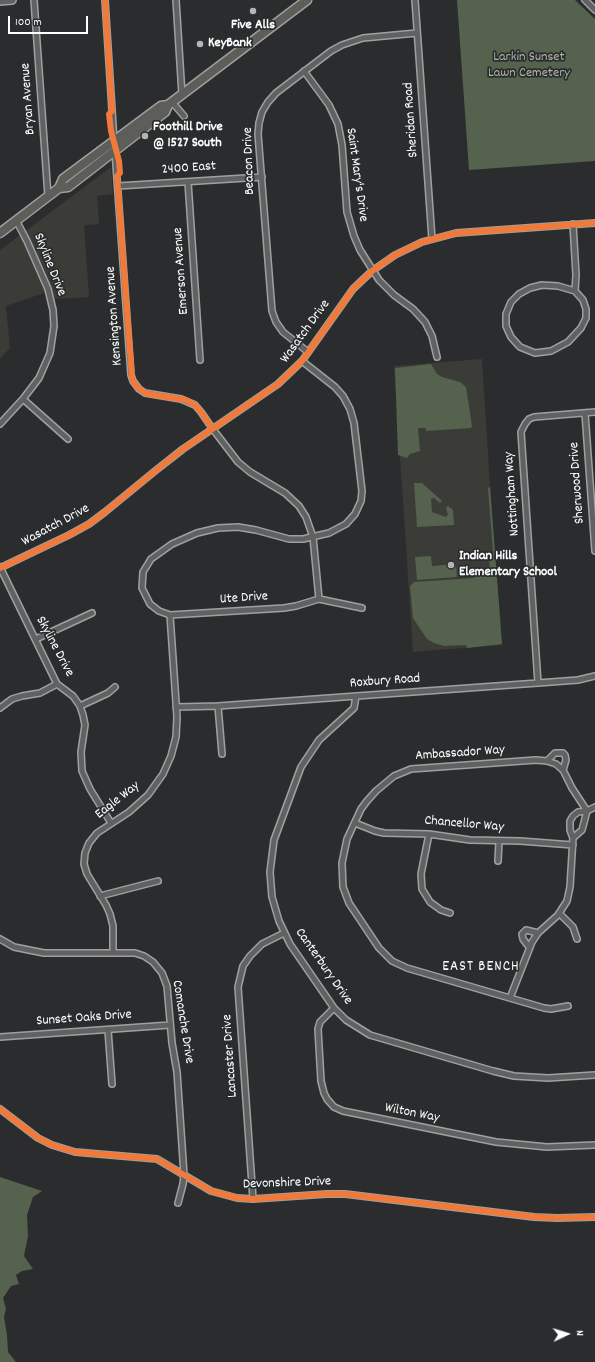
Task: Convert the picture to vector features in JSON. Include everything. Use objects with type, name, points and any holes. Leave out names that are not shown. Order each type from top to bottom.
[{"type":"main road","points":[[59,188],[68,187],[165,112],[170,104],[303,2]]},
{"type":"main road","points":[[0,233],[59,188],[63,180],[114,141],[161,106],[170,104]]},
{"type":"street","points":[[0,1],[12,0]]},
{"type":"street","name":"Bryan Avenue","points":[[34,0],[48,196]]},
{"type":"street","points":[[105,0],[114,141]]},
{"type":"street","points":[[176,0],[182,95]]},
{"type":"street","name":"Sheridan Road","points":[[415,0],[432,239]]},
{"type":"street","points":[[585,0],[595,10]]},
{"type":"street","name":"Beacon Drive","points":[[308,352],[283,332],[276,322],[272,311],[258,134],[262,112],[271,97],[336,48],[356,39],[370,36],[418,33]]},
{"type":"street","name":"Saint Mary's Drive","points":[[304,71],[329,105],[338,124],[342,145],[346,205],[349,220],[360,250],[372,271],[386,288],[422,318],[432,336],[437,357]]},
{"type":"street","points":[[170,104],[184,116]]},
{"type":"street","name":"Kensington Avenue","points":[[115,151],[131,375],[133,381],[139,389],[145,393],[181,399],[195,405],[234,457],[244,466],[285,493],[299,506],[306,517],[313,537],[319,600]]},
{"type":"street","name":"2400 East","points":[[118,186],[262,177]]},
{"type":"street","name":"Emerson Avenue","points":[[188,182],[200,360]]},
{"type":"street","name":"Skyline Drive","points":[[0,424],[23,399],[39,378],[51,348],[54,326],[53,310],[48,289],[16,220]]},
{"type":"street","name":"Wasatch Drive","points":[[0,567],[84,527],[212,428],[278,384],[302,361],[345,298],[372,271],[395,255],[432,239],[469,231],[595,222]]},
{"type":"street","points":[[572,224],[576,275],[575,291]]},
{"type":"street","points":[[548,285],[575,291],[580,294],[583,300],[586,309],[586,318],[581,328],[568,342],[551,351],[535,353],[520,346],[511,337],[506,326],[506,314],[511,302],[519,294],[530,288],[548,285]]},
{"type":"street","points":[[170,615],[159,611],[150,604],[144,594],[142,582],[143,572],[148,562],[172,544],[197,533],[228,527],[256,530],[294,540],[313,537],[329,533],[350,521],[360,505],[362,491],[354,423],[348,405],[343,396],[335,387],[302,361]]},
{"type":"street","points":[[23,399],[68,439]]},
{"type":"street","points":[[585,413],[595,412]]},
{"type":"street","name":"Nottingham Way","points":[[538,684],[521,436],[522,429],[524,424],[529,419],[534,417],[585,413]]},
{"type":"street","name":"Sherwood Drive","points":[[585,413],[595,551]]},
{"type":"street","name":"Skyline Drive","points":[[0,567],[57,684],[73,696],[84,715],[85,725],[81,752],[82,771],[90,789],[111,823]]},
{"type":"street","points":[[319,600],[362,608]]},
{"type":"street","name":"Ute Drive","points":[[170,615],[290,608],[319,600]]},
{"type":"street","points":[[36,639],[92,613]]},
{"type":"street","name":"Eagle Way","points":[[113,952],[112,921],[108,910],[87,874],[84,859],[86,848],[92,837],[129,812],[142,801],[154,788],[168,765],[174,746],[177,727],[170,615]]},
{"type":"street","name":"Roxbury Road","points":[[176,707],[218,706],[538,684],[578,680],[595,676]]},
{"type":"street","points":[[0,708],[12,699],[40,693],[57,684]]},
{"type":"street","points":[[80,706],[108,693],[115,687]]},
{"type":"street","name":"Canterbury Drive","points":[[356,696],[354,708],[319,740],[306,758],[276,831],[270,860],[271,884],[275,909],[290,944],[334,1008],[346,1020],[370,1035],[514,1076],[536,1078],[595,1076]]},
{"type":"street","points":[[218,706],[222,754]]},
{"type":"street","name":"Ambassador Way","points":[[547,761],[555,753],[562,753],[566,760],[562,770]]},
{"type":"street","name":"Ambassador Way","points":[[568,1006],[551,1009],[544,1008],[407,968],[392,961],[379,948],[352,909],[347,899],[343,887],[343,855],[347,840],[355,823],[364,805],[371,796],[390,779],[405,771],[418,768],[536,760],[547,761],[556,764],[562,770],[587,811]]},
{"type":"street","points":[[510,998],[530,947],[538,933],[560,913],[567,901],[573,845],[573,838],[569,827],[571,818],[578,812],[587,811],[595,807]]},
{"type":"street","points":[[573,838],[583,828],[587,811]]},
{"type":"street","name":"Chancellor Way","points":[[355,823],[379,832],[429,834],[465,840],[573,845]]},
{"type":"street","points":[[429,834],[421,874],[422,889],[430,902],[441,910],[450,913]]},
{"type":"street","points":[[498,861],[499,841]]},
{"type":"street","points":[[100,896],[158,881]]},
{"type":"street","points":[[560,913],[571,923],[577,939]]},
{"type":"street","points":[[530,947],[522,939],[522,934],[526,930],[538,933]]},
{"type":"street","name":"Lancaster Drive","points":[[253,1199],[238,987],[243,966],[250,956],[262,944],[284,933]]},
{"type":"street","name":"Comanche Drive","points":[[1,943],[19,949],[48,953],[130,952],[139,954],[158,967],[167,986],[172,1043],[177,1066],[184,1175],[178,1203]]},
{"type":"street","name":"Wilton Way","points":[[334,1008],[320,1022],[318,1029],[322,1081],[324,1093],[327,1099],[343,1112],[496,1142],[547,1147],[595,1145]]},
{"type":"street","name":"Sunset Oaks Drive","points":[[0,1037],[170,1025]]},
{"type":"street","points":[[108,1030],[112,1084]]},
{"type":"street","name":"Devonshire Drive","points":[[0,1109],[38,1138],[52,1145],[75,1152],[157,1159],[211,1191],[237,1198],[253,1199],[345,1194],[534,1217],[595,1217]]},
{"type":"shaded area","points":[[111,167],[113,194],[97,196],[99,224],[84,225],[89,297],[55,299],[44,293],[6,306],[10,348],[0,359],[0,250]]},
{"type":"shaded area","name":"Indian Hills Elementary School","points":[[482,359],[502,645],[413,652],[394,366]]},
{"type":"green space","name":"Larkin Sunset Lawn Cemetery","points":[[457,0],[575,0],[595,19],[595,161],[469,170]]},
{"type":"green space","points":[[431,364],[437,374],[460,382],[466,387],[472,426],[471,428],[426,431],[426,428],[418,428],[420,451],[410,454],[407,458],[398,455],[395,368]]},
{"type":"green space","points":[[414,483],[422,483],[442,501],[440,503],[434,498],[431,499],[432,512],[446,517],[448,514],[446,508],[448,506],[453,510],[454,525],[417,527]]},
{"type":"green space","points":[[490,487],[502,644],[467,648],[466,645],[444,646],[434,643],[427,639],[413,618],[410,586],[414,582],[474,578],[474,576],[487,575],[490,572],[489,557],[493,552],[488,488]]},
{"type":"green space","points":[[431,556],[432,566],[456,564],[457,577],[417,580],[415,557]]},
{"type":"green space","points":[[0,1177],[42,1191],[33,1197],[27,1215],[28,1236],[24,1256],[33,1269],[22,1271],[16,1275],[19,1284],[11,1286],[3,1298],[6,1309],[4,1317],[8,1352],[16,1362],[0,1362]]},
{"type":"cycle path","points":[[105,0],[112,111],[109,114],[111,131],[119,161],[120,173],[117,176],[132,378],[136,386],[148,394],[186,400],[195,405],[212,428]]},
{"type":"cycle path","points":[[0,568],[89,524],[183,449],[278,384],[302,361],[353,289],[372,271],[395,255],[422,242],[456,233],[595,223]]},
{"type":"cycle path","points":[[0,1109],[38,1138],[52,1145],[75,1152],[157,1159],[211,1191],[237,1198],[253,1199],[345,1194],[534,1217],[595,1217]]},
{"type":"place","name":"Five Alls","points":[[253,11]]},
{"type":"place","name":"KeyBank","points":[[200,44]]},
{"type":"place","name":"Foothill Drive @ 1527 South","points":[[145,136]]},
{"type":"place","name":"Indian Hills Elementary School","points":[[451,565]]},
{"type":"district","name":"EAST BENCH","points":[[481,968]]}]
